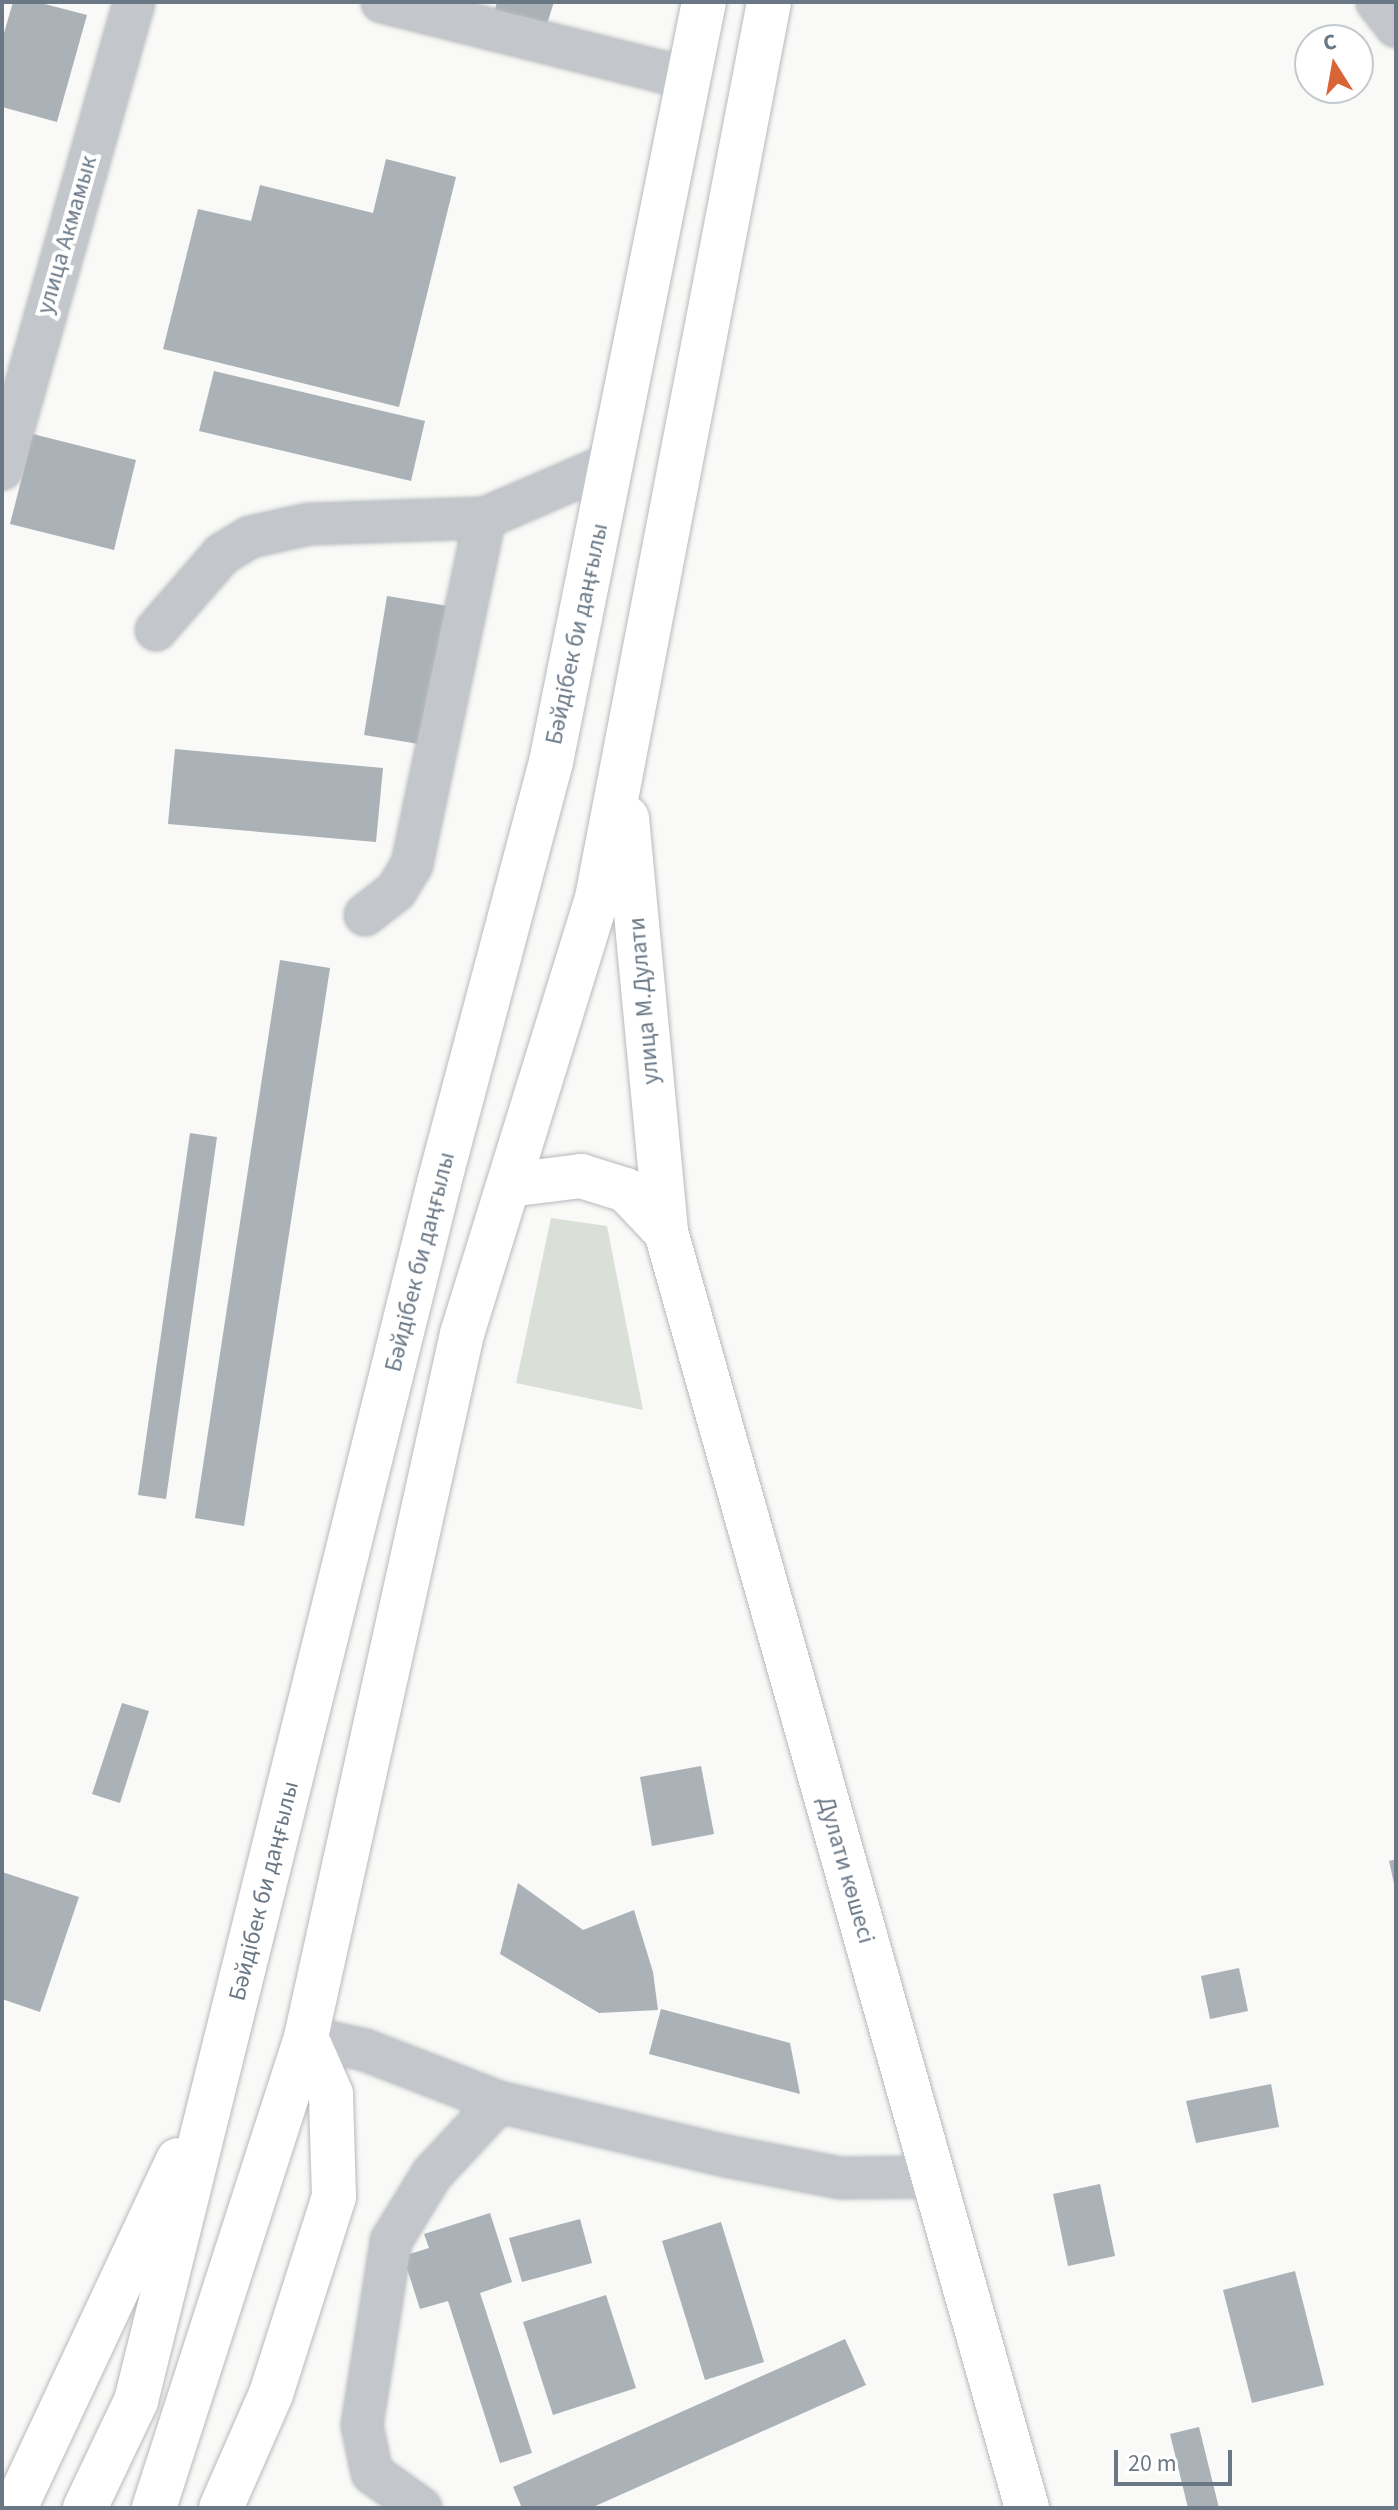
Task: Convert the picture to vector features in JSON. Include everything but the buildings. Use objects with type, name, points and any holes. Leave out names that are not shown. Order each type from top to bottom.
[{"type":"main road","name":"Бәйдібек би даңғылы","points":[[85,2508],[136,2401],[223,2064],[435,1198],[551,762],[704,2]]},
{"type":"main road","points":[[154,2508],[306,2037],[462,1334],[597,898],[769,2]]},
{"type":"main road","name":"улица М.Дулати","points":[[622,769],[666,1232]]},
{"type":"main road","points":[[509,1185],[581,1176],[626,1190],[666,1232]]},
{"type":"main road","name":"Дулати көшесі","points":[[666,1232],[1027,2508]]},
{"type":"main road","points":[[221,2508],[271,2394],[334,2197],[331,2094],[306,2037]]},
{"type":"main road","points":[[15,2508],[223,2064]]},
{"type":"street","name":"улица Акмамык","points":[[2,469],[134,2]]},
{"type":"street","points":[[382,2],[690,79]]},
{"type":"street","points":[[1377,2],[1396,26]]},
{"type":"street","points":[[156,630],[222,554],[250,537],[309,524],[485,518],[612,463]]},
{"type":"street","points":[[365,915],[396,891],[412,864],[485,518]]},
{"type":"street","points":[[306,2037],[365,2050],[499,2102],[840,2178],[933,2177]]},
{"type":"street","points":[[421,2508],[372,2473],[362,2425],[391,2241],[432,2174],[499,2102]]},
{"type":"shaded area","points":[[551,1218],[607,1226],[643,1410],[516,1383]]}]
